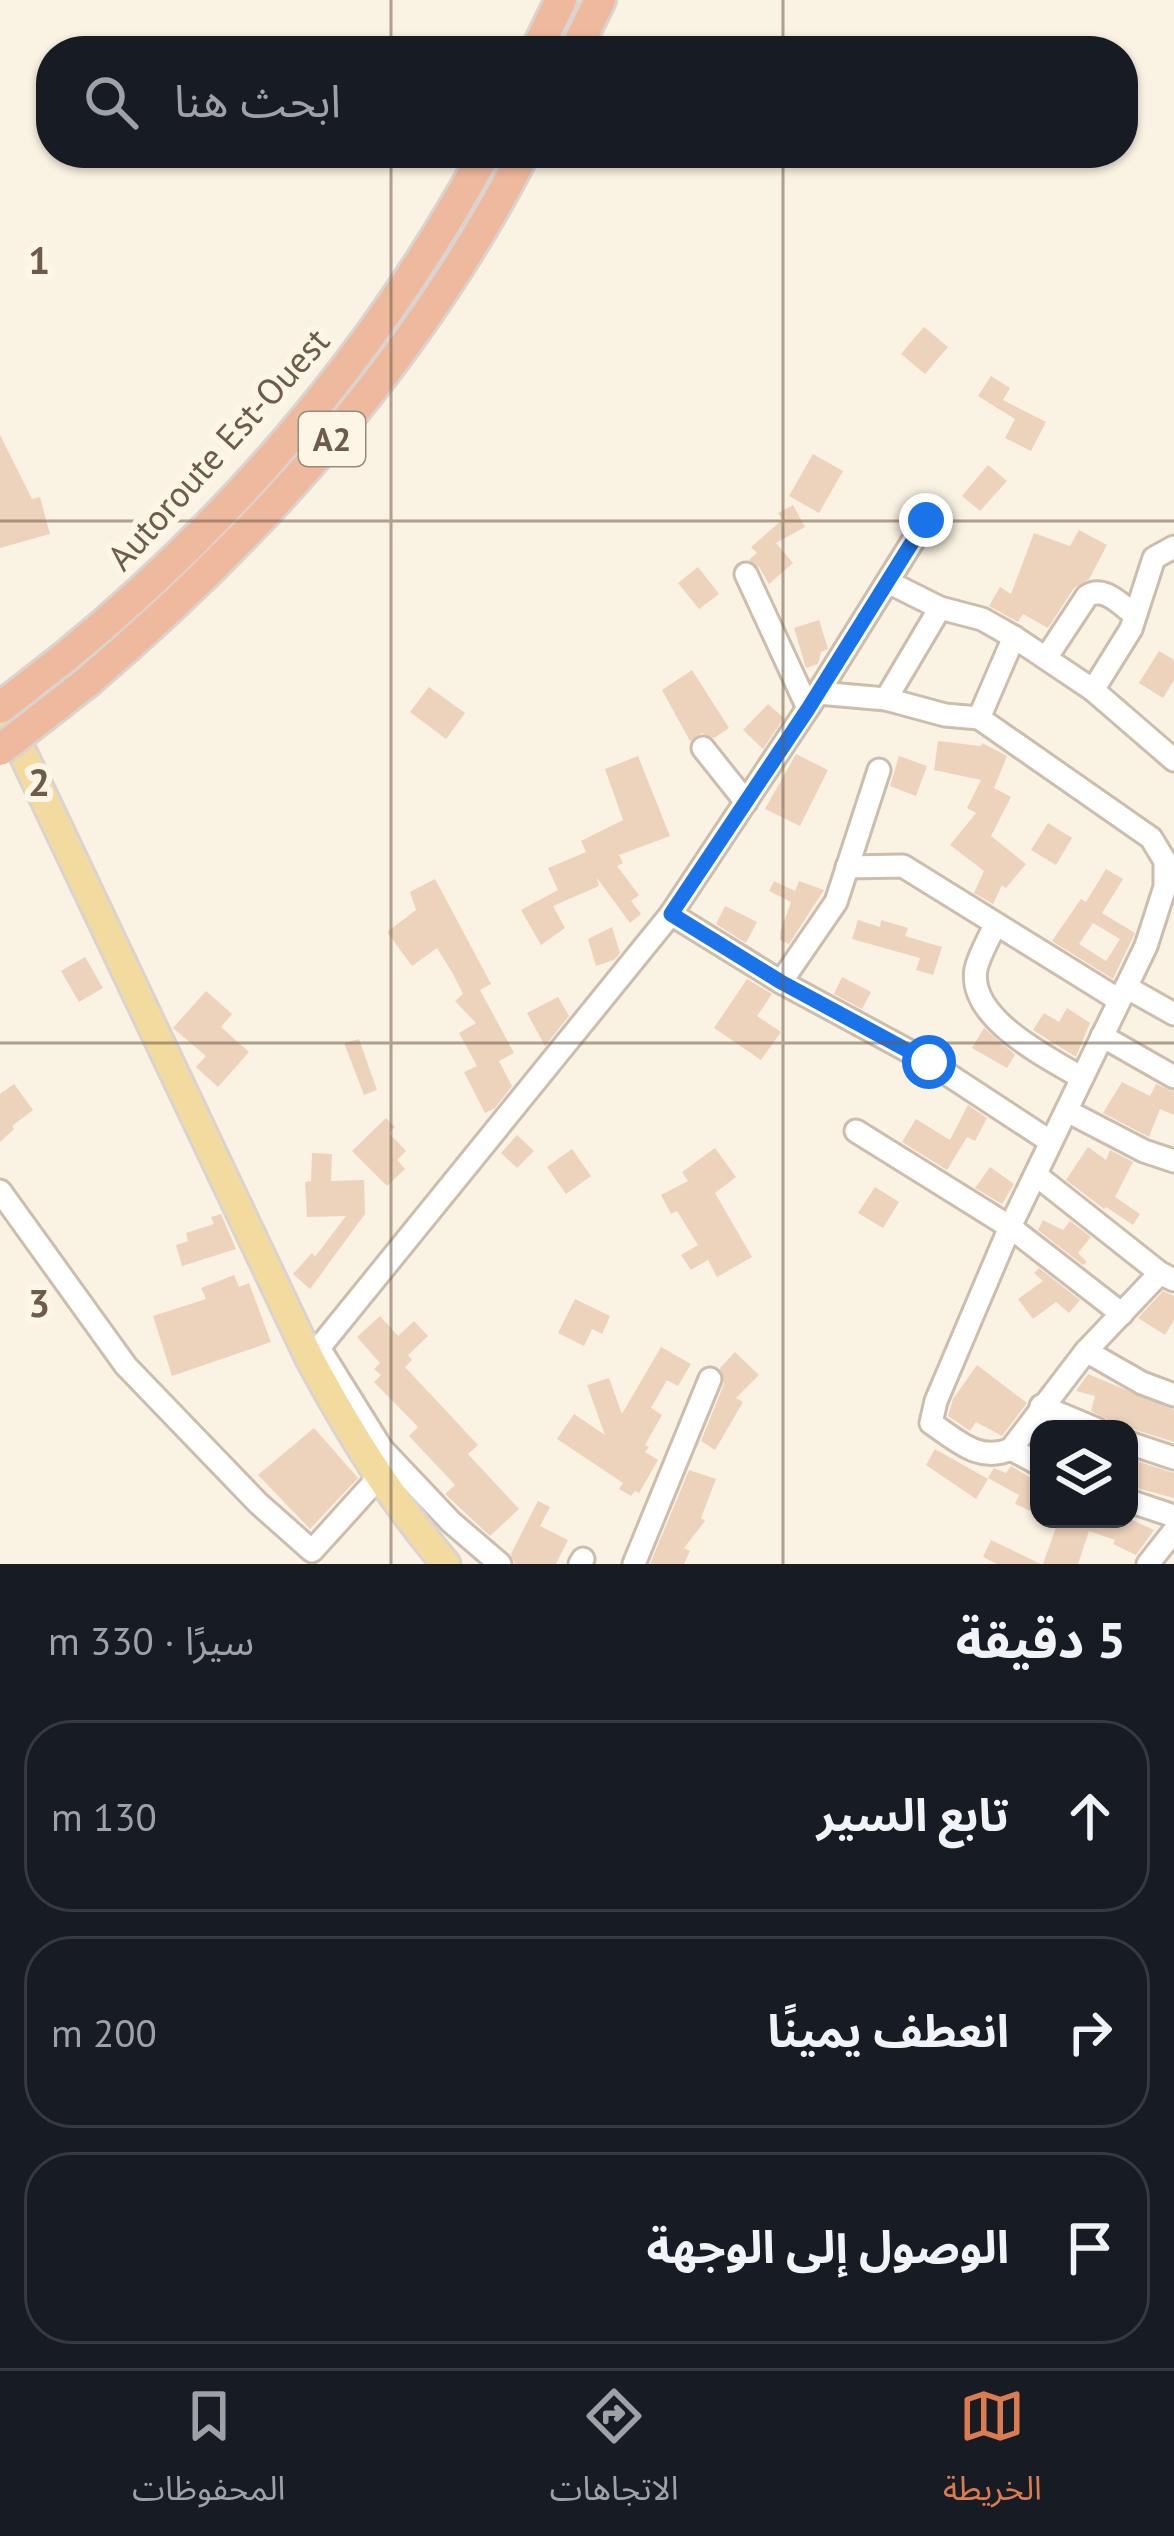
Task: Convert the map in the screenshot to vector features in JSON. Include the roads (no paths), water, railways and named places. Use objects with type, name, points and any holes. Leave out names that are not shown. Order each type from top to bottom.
[{"type":"highway","points":[[543,36],[561,0]]},
{"type":"highway","points":[[582,36],[600,0]]},
{"type":"highway","name":"Autoroute Est-Ouest","points":[[0,706],[131,603],[208,527],[338,382],[398,298],[476,168]]},
{"type":"highway","name":"Autoroute Est-Ouest","points":[[0,750],[87,682],[223,560],[386,376],[454,280],[516,168]]},
{"type":"main road","points":[[0,706],[378,1478],[446,1564]]},
{"type":"street","points":[[500,1564],[451,1522],[382,1449],[315,1353],[671,914],[926,520]]},
{"type":"street","points":[[1093,690],[1131,629],[1154,558],[1174,547]]},
{"type":"street","points":[[746,574],[813,701]]},
{"type":"street","points":[[888,582],[940,608],[982,619],[1014,637],[1093,690],[1174,760]]},
{"type":"street","points":[[1046,658],[1094,591],[1102,591],[1135,615]]},
{"type":"street","points":[[886,699],[940,608]]},
{"type":"street","points":[[979,718],[1014,637]]},
{"type":"street","points":[[813,701],[886,699],[945,715],[979,718],[1150,838],[1165,861],[1165,887],[1146,946],[1010,1227],[936,1401],[931,1423],[975,1453],[995,1456],[1011,1449],[1086,1351],[1167,1276],[1036,1175]]},
{"type":"street","points":[[703,748],[746,802]]},
{"type":"street","points":[[781,982],[836,902],[879,770]]},
{"type":"street","points":[[847,867],[903,866],[995,925],[1122,994],[1174,1014]]},
{"type":"street","points":[[671,914],[781,982],[929,1062],[1052,1142]]},
{"type":"street","points":[[995,925],[976,969],[980,1001],[1013,1035],[1082,1078]]},
{"type":"street","points":[[1102,1036],[1174,1077]]},
{"type":"street","points":[[1069,1112],[1144,1151],[1174,1161]]},
{"type":"street","points":[[856,1131],[1010,1227],[1122,1314]]},
{"type":"street","points":[[0,1191],[126,1366],[258,1504],[312,1551],[378,1478]]},
{"type":"street","points":[[1086,1351],[1174,1395]]},
{"type":"street","points":[[634,1564],[710,1379]]},
{"type":"street","points":[[1041,1406],[1074,1420]]},
{"type":"street","points":[[1138,1446],[1174,1458]]},
{"type":"street","points":[[1011,1449],[1030,1459]]},
{"type":"street","points":[[1138,1505],[1174,1516]]},
{"type":"street","points":[[1152,1563],[1174,1532]]}]
